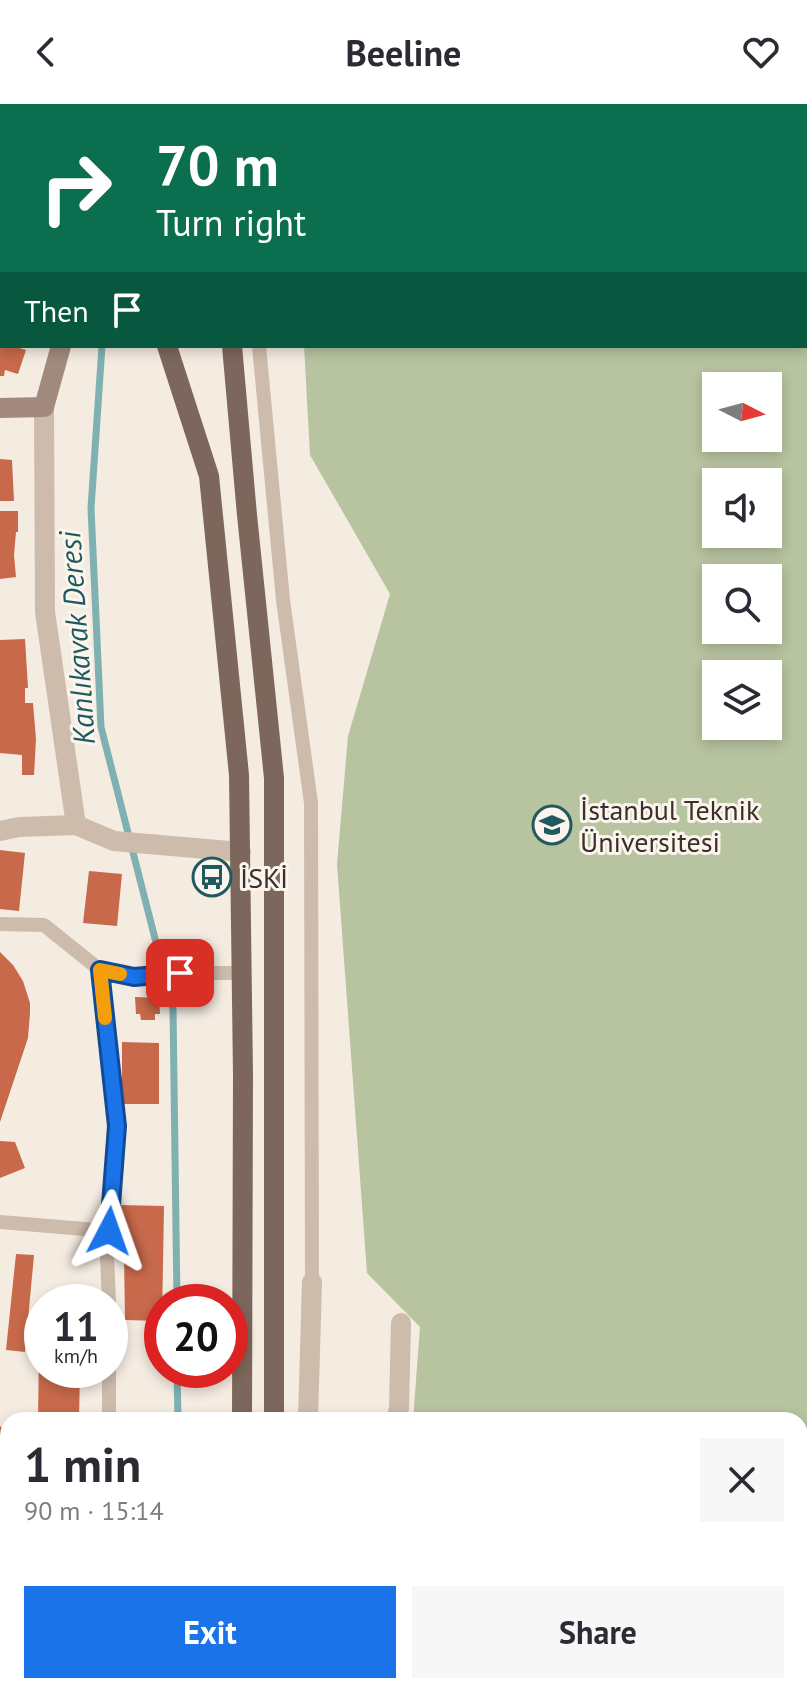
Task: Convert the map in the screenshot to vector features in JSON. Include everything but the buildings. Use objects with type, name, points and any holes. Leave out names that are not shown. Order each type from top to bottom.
[{"type":"main road","points":[[168,348],[209,476],[239,775],[242,1412]]},
{"type":"main road","points":[[232,348],[274,778],[274,1412]]},
{"type":"street","points":[[60,348],[44,407],[45,612],[76,825]]},
{"type":"street","points":[[0,408],[44,407]]},
{"type":"street","points":[[0,814],[10,829],[76,825],[114,841],[241,852]]},
{"type":"street","points":[[308,1412],[312,1282]]},
{"type":"street","points":[[398,1412],[401,1323]]},
{"type":"lane","points":[[259,348],[283,600],[311,803],[312,1282]]},
{"type":"lane","points":[[0,924],[44,925],[100,970],[134,977],[242,973]]},
{"type":"lane","points":[[100,970],[117,1126],[107,1256],[108,1284]]},
{"type":"lane","points":[[0,1222],[109,1231]]},
{"type":"lane","points":[[109,1388],[109,1412]]},
{"type":"green space","name":"İstanbul Teknik Üniversitesi","points":[[304,348],[807,348],[807,1412],[414,1412],[420,1327],[367,1273],[337,864],[348,736],[390,594],[310,455]]},
{"type":"waterway","name":"Kanlıkavak Deresi","points":[[102,348],[91,508],[101,727],[173,1009],[177,1284]]},
{"type":"waterway","name":"Kanlıkavak Deresi","points":[[177,1388],[178,1412]]},
{"type":"slow traffic","points":[[105,1018],[100,970],[120,974]]},
{"type":"place","name":"İstanbul Teknik Üniversitesi","points":[[552,825]]},
{"type":"place","name":"İSKİ","points":[[212,877]]},
{"type":"route","points":[[109,1231],[117,1126],[100,970],[134,977],[180,973]]}]
